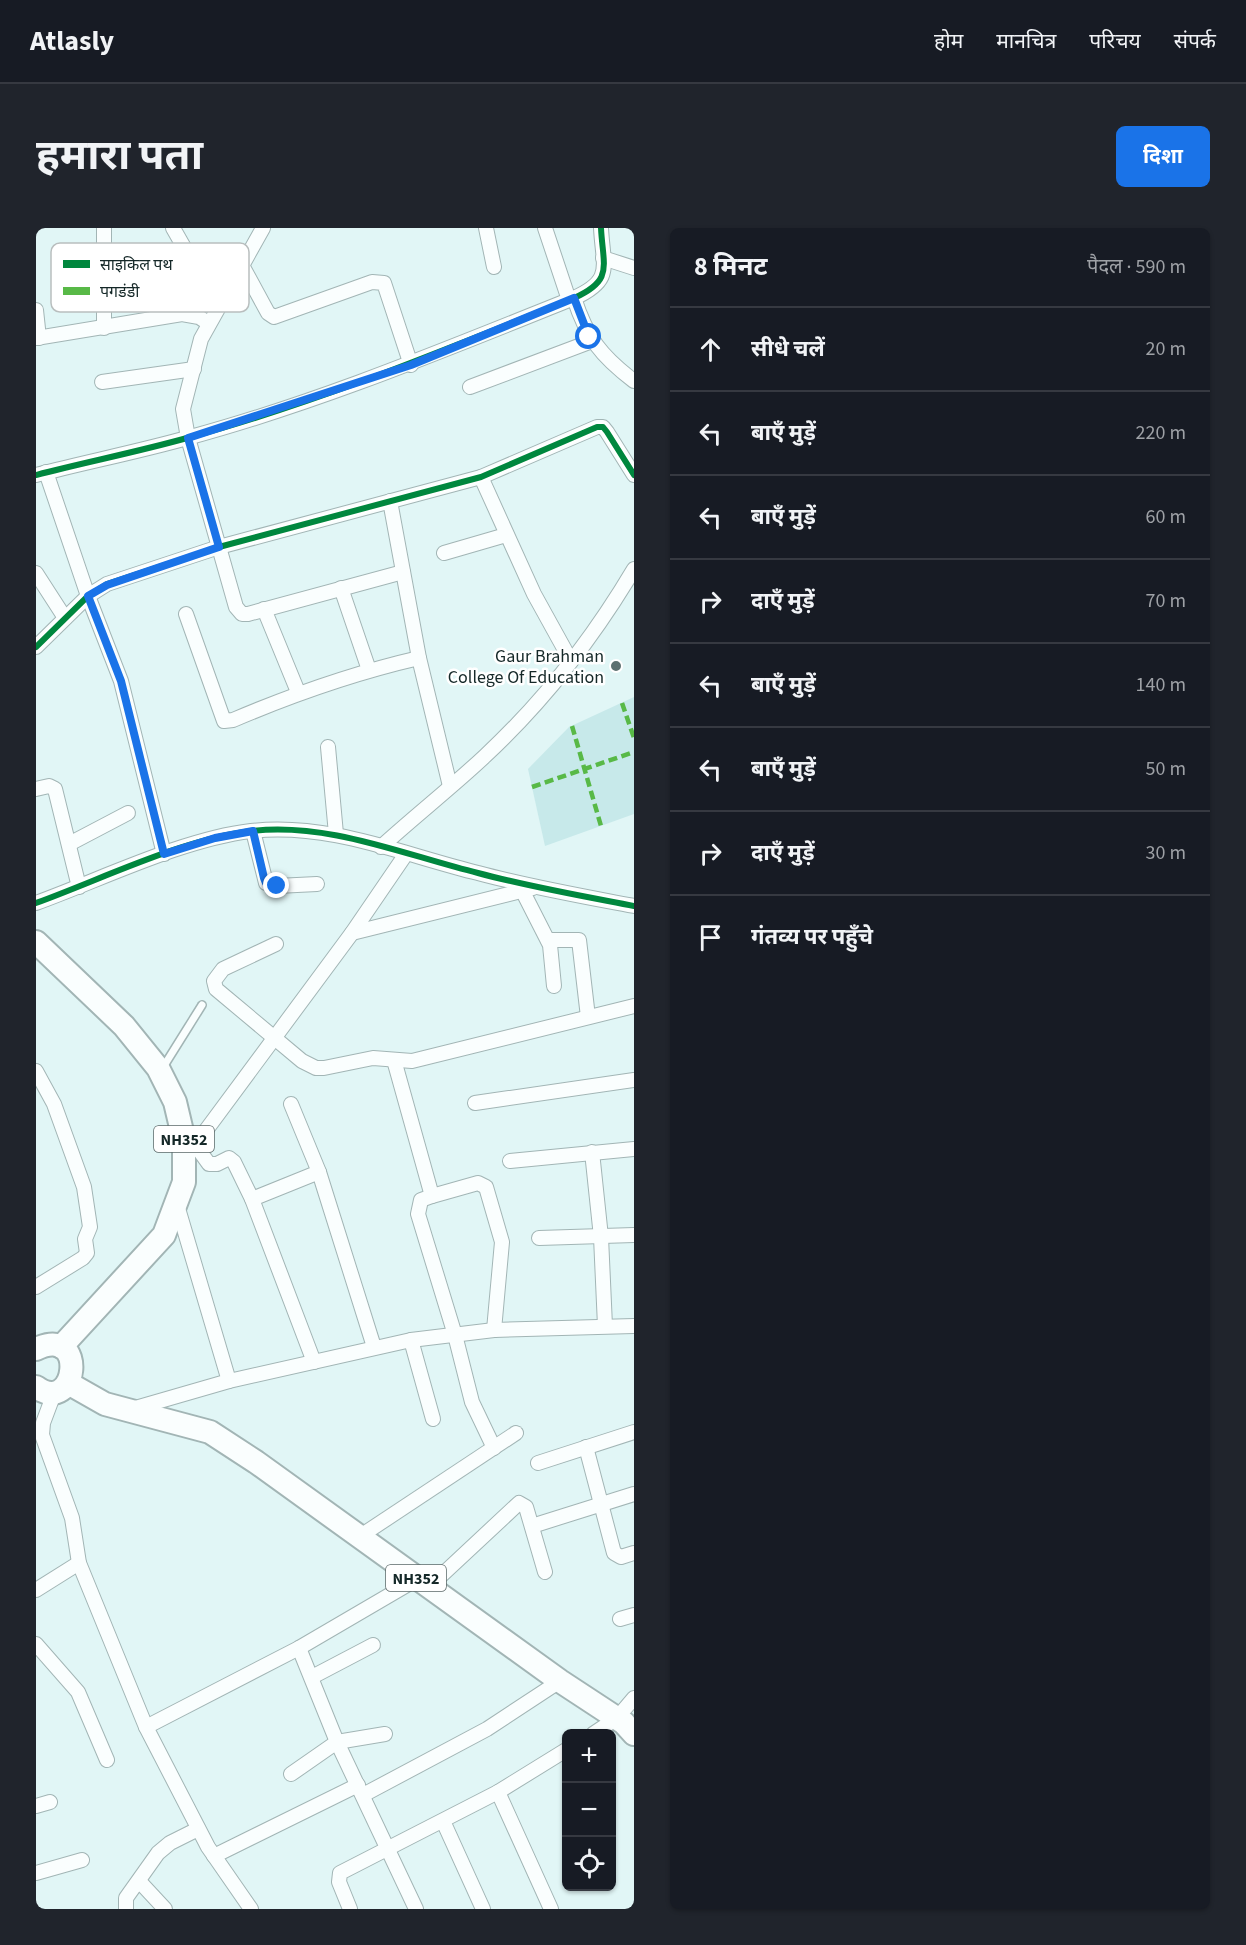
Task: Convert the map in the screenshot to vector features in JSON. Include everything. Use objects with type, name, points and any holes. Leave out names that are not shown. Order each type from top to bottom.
[{"type":"highway","name":"NH352","points":[[36,942],[124,1026],[160,1072],[175,1102],[184,1140],[190,1153],[184,1182],[164,1235],[61,1347]]},
{"type":"highway","points":[[36,1348],[43,1345],[61,1347],[67,1352],[73,1366],[53,1387]]},
{"type":"highway","name":"NH352","points":[[53,1387],[127,1411],[210,1432],[256,1462],[560,1681],[627,1724]]},
{"type":"street","points":[[173,228],[182,243]]},
{"type":"street","points":[[249,255],[263,228]]},
{"type":"street","points":[[486,228],[494,267]]},
{"type":"street","points":[[545,228],[571,299],[592,341],[616,367],[634,381]]},
{"type":"street","points":[[164,854],[121,681],[41,473],[188,438],[411,365],[594,289],[600,281],[603,258],[600,228]]},
{"type":"street","points":[[603,258],[634,268]]},
{"type":"street","points":[[249,278],[268,313],[274,317],[372,282],[384,284],[411,365]]},
{"type":"street","points":[[36,310],[38,338],[182,315],[199,317],[208,323]]},
{"type":"street","points":[[104,312],[104,328]]},
{"type":"street","points":[[215,312],[201,339],[183,409],[188,438],[238,611],[242,614],[264,609],[403,572]]},
{"type":"street","points":[[470,387],[592,341]]},
{"type":"street","points":[[102,382],[194,369]]},
{"type":"street","points":[[36,647],[88,596],[107,585],[219,547],[481,477],[597,427],[603,427],[607,432],[634,475]]},
{"type":"street","points":[[481,477],[534,594],[572,661]]},
{"type":"street","points":[[390,501],[419,658],[450,786]]},
{"type":"street","points":[[444,553],[506,535]]},
{"type":"street","points":[[381,847],[485,756],[551,687],[603,621],[634,570]]},
{"type":"street","points":[[36,573],[65,618]]},
{"type":"street","points":[[341,588],[369,670]]},
{"type":"street","points":[[264,609],[298,692]]},
{"type":"street","points":[[186,614],[225,721],[233,720],[298,692],[369,670],[419,658]]},
{"type":"street","points":[[328,747],[336,834]]},
{"type":"street","points":[[36,789],[54,787],[79,887]]},
{"type":"street","points":[[69,844],[128,813]]},
{"type":"street","points":[[36,903],[164,854],[215,838],[253,831],[305,830],[336,834],[529,889],[634,906]]},
{"type":"street","points":[[253,831],[266,883],[277,886],[317,884]]},
{"type":"street","points":[[314,1362],[252,1198],[232,1160],[229,1158],[217,1164],[209,1164],[190,1153],[352,933],[406,854]]},
{"type":"street","points":[[352,933],[529,889]]},
{"type":"street","points":[[529,889],[548,940],[554,986]]},
{"type":"street","points":[[548,940],[579,940],[588,1017]]},
{"type":"street","points":[[276,944],[223,969],[214,981],[219,994],[302,1061],[316,1068],[373,1058],[412,1061],[634,1006]]},
{"type":"street","points":[[394,1060],[432,1196]]},
{"type":"street","points":[[36,1072],[54,1104],[84,1187],[90,1227],[85,1239],[87,1253],[83,1258],[36,1287]]},
{"type":"street","points":[[475,1103],[634,1080]]},
{"type":"street","points":[[291,1104],[319,1172],[374,1347]]},
{"type":"street","points":[[510,1161],[634,1149]]},
{"type":"street","points":[[592,1152],[601,1237],[605,1326]]},
{"type":"street","points":[[252,1198],[319,1172]]},
{"type":"street","points":[[494,1330],[502,1242],[486,1187],[478,1183],[421,1200],[418,1214],[455,1335],[472,1402],[494,1448]]},
{"type":"street","points":[[176,1204],[229,1381]]},
{"type":"street","points":[[539,1238],[634,1234]]},
{"type":"street","points":[[127,1411],[229,1381],[411,1340],[494,1330],[634,1326]]},
{"type":"street","points":[[411,1340],[433,1419]]},
{"type":"street","points":[[53,1387],[40,1425],[45,1448],[72,1518],[79,1563],[146,1728],[214,1856],[251,1909]]},
{"type":"street","points":[[538,1463],[634,1432]]},
{"type":"street","points":[[359,1537],[516,1433]]},
{"type":"street","points":[[586,1447],[614,1553],[618,1557],[634,1553]]},
{"type":"street","points":[[532,1526],[634,1494]]},
{"type":"street","points":[[146,1728],[423,1583],[515,1504],[524,1504],[545,1572]]},
{"type":"street","points":[[36,1590],[79,1563]]},
{"type":"street","points":[[36,1644],[78,1692],[107,1760]]},
{"type":"street","points":[[312,1677],[373,1645]]},
{"type":"street","points":[[299,1648],[337,1743],[390,1850],[416,1909]]},
{"type":"street","points":[[214,1856],[488,1730],[560,1681]]},
{"type":"street","points":[[610,1729],[627,1724],[634,1698]]},
{"type":"street","points":[[291,1774],[337,1743],[385,1734]]},
{"type":"street","points":[[350,1909],[338,1876],[498,1792],[562,1753]]},
{"type":"street","points":[[498,1792],[551,1909]]},
{"type":"street","points":[[36,1806],[50,1802]]},
{"type":"street","points":[[443,1821],[483,1909]]},
{"type":"street","points":[[126,1909],[126,1898],[163,1848],[198,1828]]},
{"type":"street","points":[[36,1872],[82,1860]]},
{"type":"street","points":[[139,1881],[165,1909]]},
{"type":"lane","points":[[160,1072],[202,1005]]},
{"type":"shaded area","points":[[634,697],[634,814],[545,846],[528,769],[569,727]]},
{"type":"marked path","points":[[622,703],[634,738]]},
{"type":"marked path","points":[[572,726],[601,826]]},
{"type":"marked path","points":[[532,787],[634,752]]},
{"type":"cycle path","points":[[36,475],[168,443],[286,408],[382,374],[574,298],[587,291],[601,278],[604,263],[601,228]]},
{"type":"cycle path","points":[[36,647],[88,596],[107,584],[219,547],[481,477],[597,427],[603,427],[607,432],[634,475]]},
{"type":"cycle path","points":[[36,903],[198,842],[225,835],[280,829],[309,831],[366,842],[498,878],[634,906]]},
{"type":"place","name":"Gaur Brahman College Of Education","points":[[616,666]]},
{"type":"route","points":[[277,886],[266,883],[253,831],[215,838],[164,854],[121,681],[88,596],[96,589],[219,547],[188,438],[411,365],[574,298],[589,337]]}]
